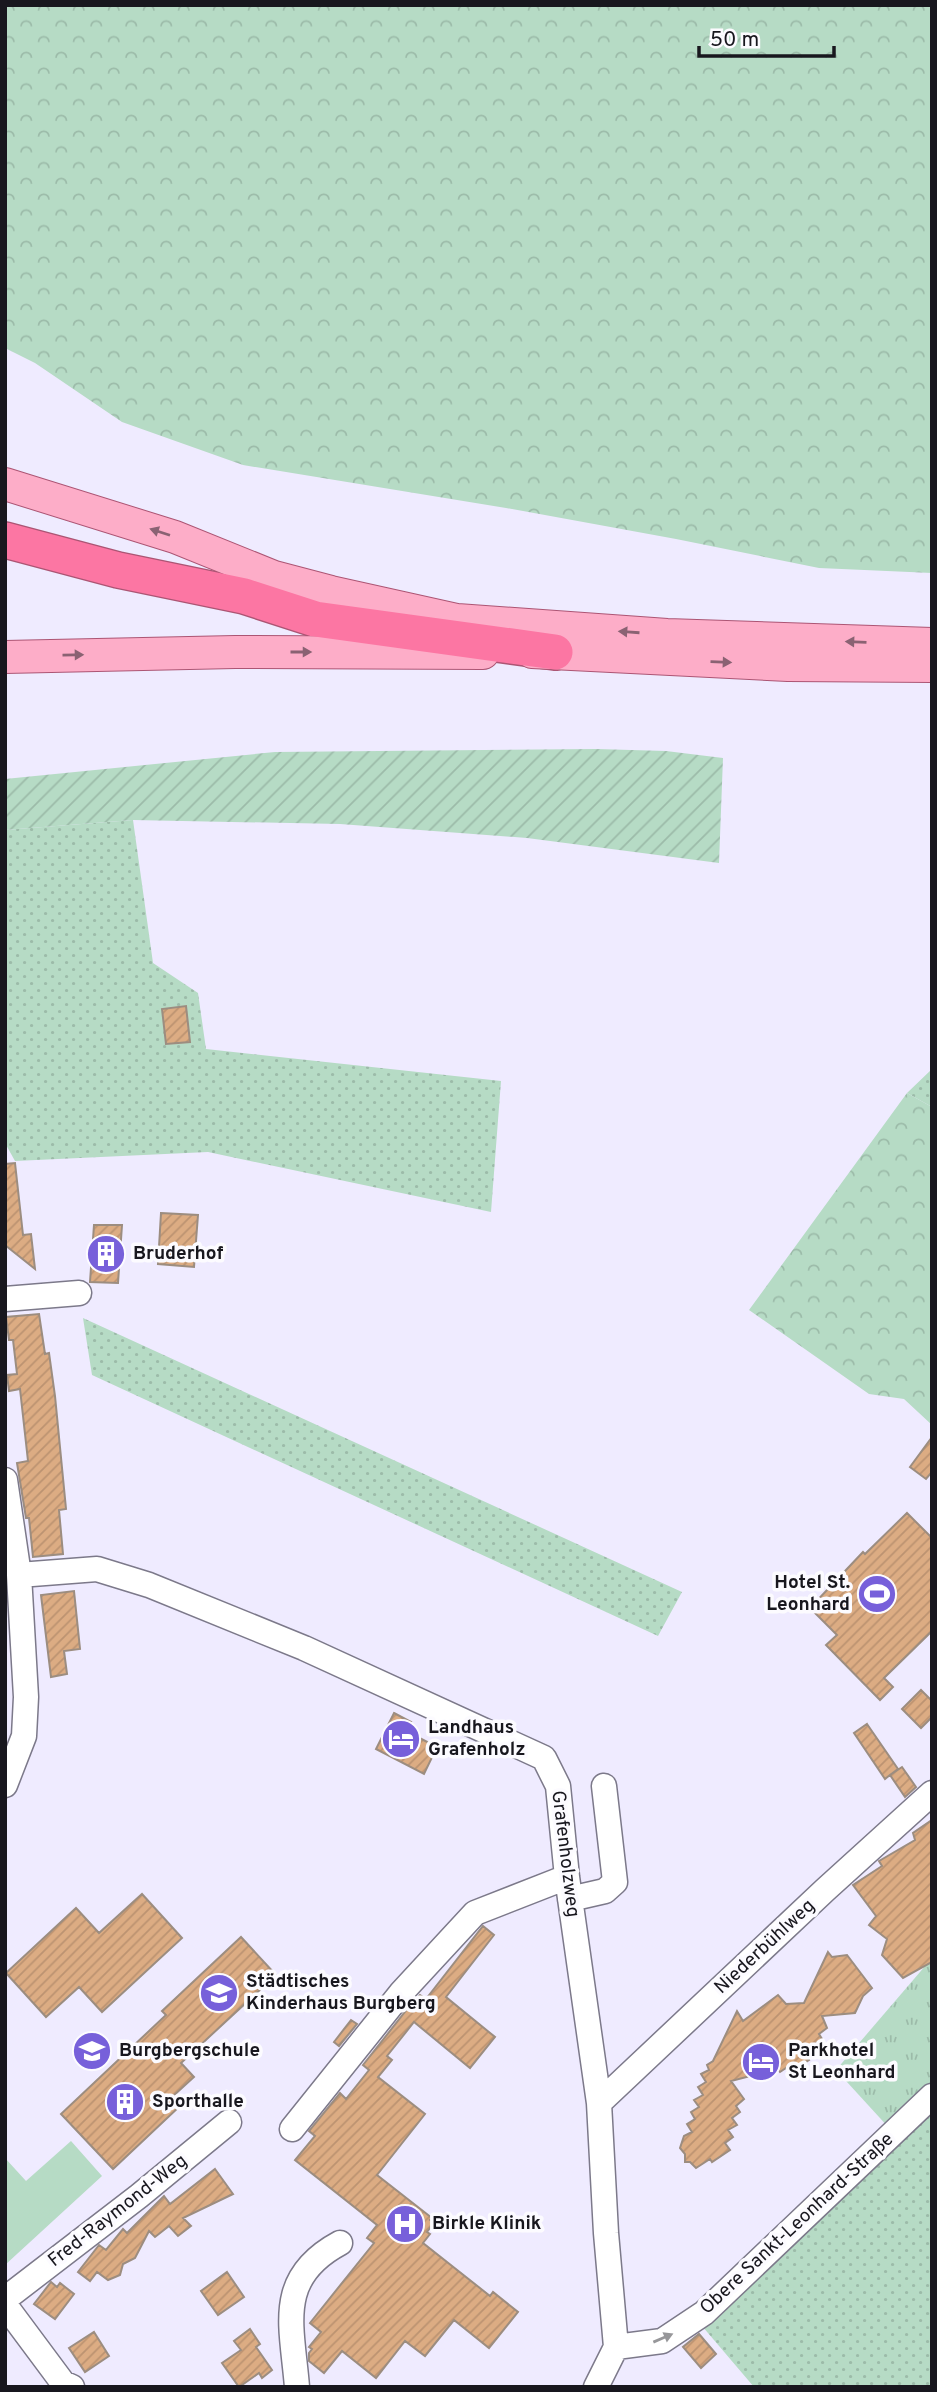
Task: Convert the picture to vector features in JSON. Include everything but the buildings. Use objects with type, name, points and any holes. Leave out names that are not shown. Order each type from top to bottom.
[{"type":"highway","points":[[5,540],[118,570],[244,596],[315,619],[555,652]]},
{"type":"highway","points":[[244,596],[314,601],[457,620]]},
{"type":"main road","points":[[5,484],[175,537],[274,577],[457,620],[667,635],[932,644]]},
{"type":"main road","points":[[5,657],[235,652],[555,652],[788,665],[932,666]]},
{"type":"street","points":[[5,1299],[79,1293]]},
{"type":"street","points":[[5,1480],[19,1575],[15,1698],[24,1736],[5,1785]]},
{"type":"street","name":"Grafenholzweg","points":[[19,1575],[97,1569],[149,1586],[304,1648],[544,1758],[558,1786],[569,1888],[600,2103],[606,2233],[616,2347]]},
{"type":"street","points":[[292,2129],[401,1993],[475,1913],[569,1888],[606,1891],[614,1882],[604,1786]]},
{"type":"street","name":"Niederbühlweg","points":[[600,2103],[825,1890],[932,1793]]},
{"type":"street","name":"Obere Sankt-Leonhard-Straße","points":[[616,2347],[662,2341],[704,2313],[932,2096]]},
{"type":"street","name":"Fred-Raymond-Weg","points":[[5,2299],[139,2196],[229,2122]]},
{"type":"street","points":[[297,2387],[291,2311],[294,2290],[320,2254],[340,2243]]},
{"type":"street","points":[[5,2305],[56,2375],[63,2383],[72,2387]]},
{"type":"street","points":[[596,2387],[616,2347]]},
{"type":"green space","points":[[5,5],[932,5],[932,573],[819,568],[506,508],[243,465],[122,422],[35,363],[5,348]]},
{"type":"green space","points":[[596,749],[666,751],[723,758],[719,863],[527,838],[340,824],[133,820],[5,830],[5,779],[275,752]]},
{"type":"green space","points":[[133,820],[153,963],[198,993],[206,1049],[501,1081],[491,1212],[208,1152],[15,1161],[5,1143],[5,830]]},
{"type":"green space","points":[[932,1069],[932,1107],[907,1093]]},
{"type":"green space","points":[[907,1093],[932,1107],[932,1425],[904,1399],[869,1394],[749,1310]]},
{"type":"green space","points":[[83,1318],[682,1592],[658,1636],[92,1375]]},
{"type":"green space","points":[[932,1958],[932,2088],[890,2129],[836,2070]]},
{"type":"green space","points":[[932,2109],[932,2387],[754,2387],[702,2326]]},
{"type":"green space","points":[[71,2141],[102,2176],[5,2265],[5,2158],[26,2181]]},
{"type":"place","name":"Bruderhof","points":[[106,1254]]},
{"type":"place","name":"Hotel St. Leonhard","points":[[877,1594]]},
{"type":"place","name":"Landhaus Grafenholz","points":[[401,1739]]},
{"type":"place","name":"Städtisches Kinderhaus Burgberg","points":[[219,1993]]},
{"type":"place","name":"Burgbergschule","points":[[92,2051]]},
{"type":"place","name":"Parkhotel St Leonhard","points":[[761,2062]]},
{"type":"place","name":"Sporthalle","points":[[125,2102]]},
{"type":"place","name":"Birkle Klinik","points":[[405,2224]]}]
